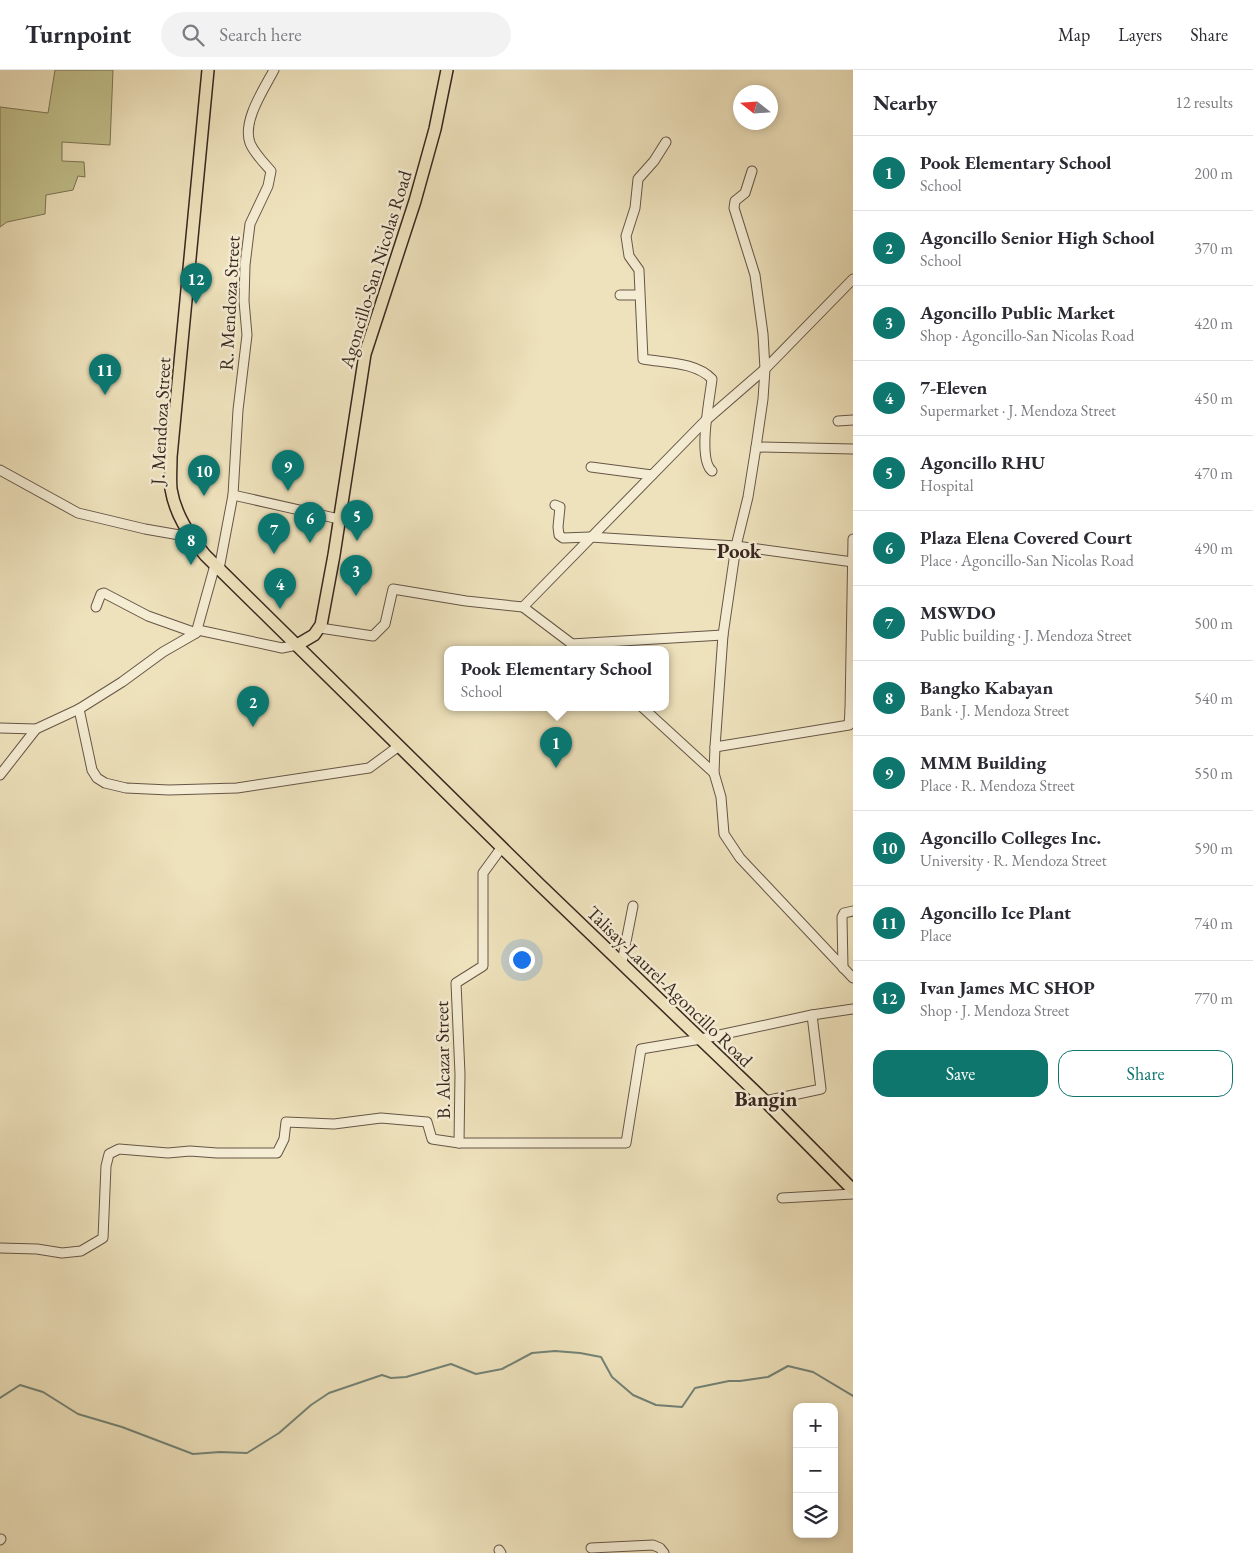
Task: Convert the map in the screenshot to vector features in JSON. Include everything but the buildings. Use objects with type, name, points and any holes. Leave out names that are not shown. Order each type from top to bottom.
[{"type":"main road","name":"J. Mendoza Street","points":[[208,70],[171,457],[171,487],[176,510],[191,537],[217,567],[462,808]]},
{"type":"main road","name":"Agoncillo-San Nicolas Road","points":[[320,628],[334,555],[365,354],[415,201],[435,129],[447,70]]},
{"type":"main road","points":[[297,646],[314,635],[320,628]]},
{"type":"main road","name":"Talisay-Laurel-Agoncillo Road","points":[[462,808],[701,1039],[853,1192]]},
{"type":"street","name":"R. Mendoza Street","points":[[197,632],[217,567],[233,495],[238,410],[247,335],[244,301],[245,265],[250,224],[268,186],[271,171],[250,143],[248,129],[252,114],[274,70]]},
{"type":"street","points":[[666,142],[654,161],[638,179],[635,208],[626,236],[629,256],[639,270],[644,359],[695,368],[705,372],[712,379],[705,421],[706,464],[712,471]]},
{"type":"street","points":[[752,171],[745,193],[734,201],[734,208],[755,275],[763,334],[765,369],[756,447],[748,497],[736,546],[723,635],[714,747],[714,773],[721,797],[724,834],[740,858],[853,978]]},
{"type":"street","points":[[524,607],[705,421],[765,369],[853,279]]},
{"type":"street","points":[[620,295],[639,295]]},
{"type":"street","points":[[838,421],[853,420]]},
{"type":"street","points":[[756,447],[853,449]]},
{"type":"street","points":[[591,467],[652,475]]},
{"type":"street","points":[[0,470],[78,513],[145,529],[191,537]]},
{"type":"street","points":[[233,495],[339,519]]},
{"type":"street","points":[[556,505],[560,507],[558,527],[563,538],[736,546],[852,562]]},
{"type":"street","points":[[714,747],[849,725],[852,710],[853,539]]},
{"type":"street","points":[[320,628],[373,636],[385,624],[393,589],[466,601],[524,607],[575,646],[723,635]]},
{"type":"street","points":[[96,607],[101,594],[104,593],[148,616],[197,632],[282,648],[297,646]]},
{"type":"street","points":[[0,728],[36,729],[79,709],[122,682],[163,652],[197,632]]},
{"type":"street","points":[[79,709],[92,770],[97,778],[105,783],[126,788],[169,790],[238,788],[340,773],[370,768],[399,746]]},
{"type":"street","points":[[646,711],[714,773]]},
{"type":"street","points":[[0,776],[36,729]]},
{"type":"street","name":"B. Alcazar Street","points":[[460,1144],[460,1074],[456,983],[483,966],[483,873],[502,847]]},
{"type":"street","points":[[622,962],[633,906]]},
{"type":"street","points":[[843,968],[842,917],[844,913],[853,911]]},
{"type":"street","points":[[0,1248],[37,1249],[62,1253],[81,1251],[103,1238],[106,1166],[109,1154],[119,1149],[168,1154],[190,1151],[217,1154],[277,1153],[284,1139],[286,1122],[334,1124],[382,1118],[427,1122],[432,1139],[460,1144],[626,1143],[641,1049],[701,1039],[812,1015],[853,1009]]},
{"type":"street","points":[[764,1101],[821,1089],[812,1015]]},
{"type":"street","points":[[782,1198],[853,1192]]},
{"type":"street","points":[[591,1548],[653,1545],[660,1548],[664,1553]]},
{"type":"shaded area","points":[[55,70],[113,70],[110,145],[62,142],[62,161],[84,162],[85,177],[78,176],[73,190],[46,195],[45,214],[7,222],[0,227],[0,107],[48,113]]},
{"type":"waterway","points":[[0,1398],[20,1385],[43,1392],[78,1414],[122,1427],[193,1454],[247,1453],[279,1433],[311,1405],[329,1393],[382,1375],[391,1378],[406,1377],[451,1364],[476,1374],[502,1369],[532,1353],[555,1351],[601,1357],[612,1377],[633,1395],[656,1405],[682,1407],[695,1388],[729,1381],[768,1377],[788,1366],[813,1372],[853,1396]]},
{"type":"place","name":"Ivan James MC SHOP","points":[[196,304]]},
{"type":"place","name":"Agoncillo Ice Plant","points":[[105,395]]},
{"type":"place","name":"MMM Building","points":[[288,491]]},
{"type":"place","name":"Agoncillo Colleges Inc.","points":[[204,496]]},
{"type":"place","name":"Agoncillo RHU","points":[[357,541]]},
{"type":"place","name":"Plaza Elena Covered Court","points":[[310,543]]},
{"type":"place","name":"MSWDO","points":[[274,554]]},
{"type":"place","name":"Bangko Kabayan","points":[[191,565]]},
{"type":"place","name":"Agoncillo Public Market","points":[[356,596]]},
{"type":"place","name":"7-Eleven","points":[[280,609]]},
{"type":"place","name":"Agoncillo Senior High School","points":[[253,727]]},
{"type":"place","name":"Pook Elementary School","points":[[556,768]]},
{"type":"district","name":"Pook","points":[[739,551]]},
{"type":"district","name":"Bangin","points":[[766,1099]]}]
